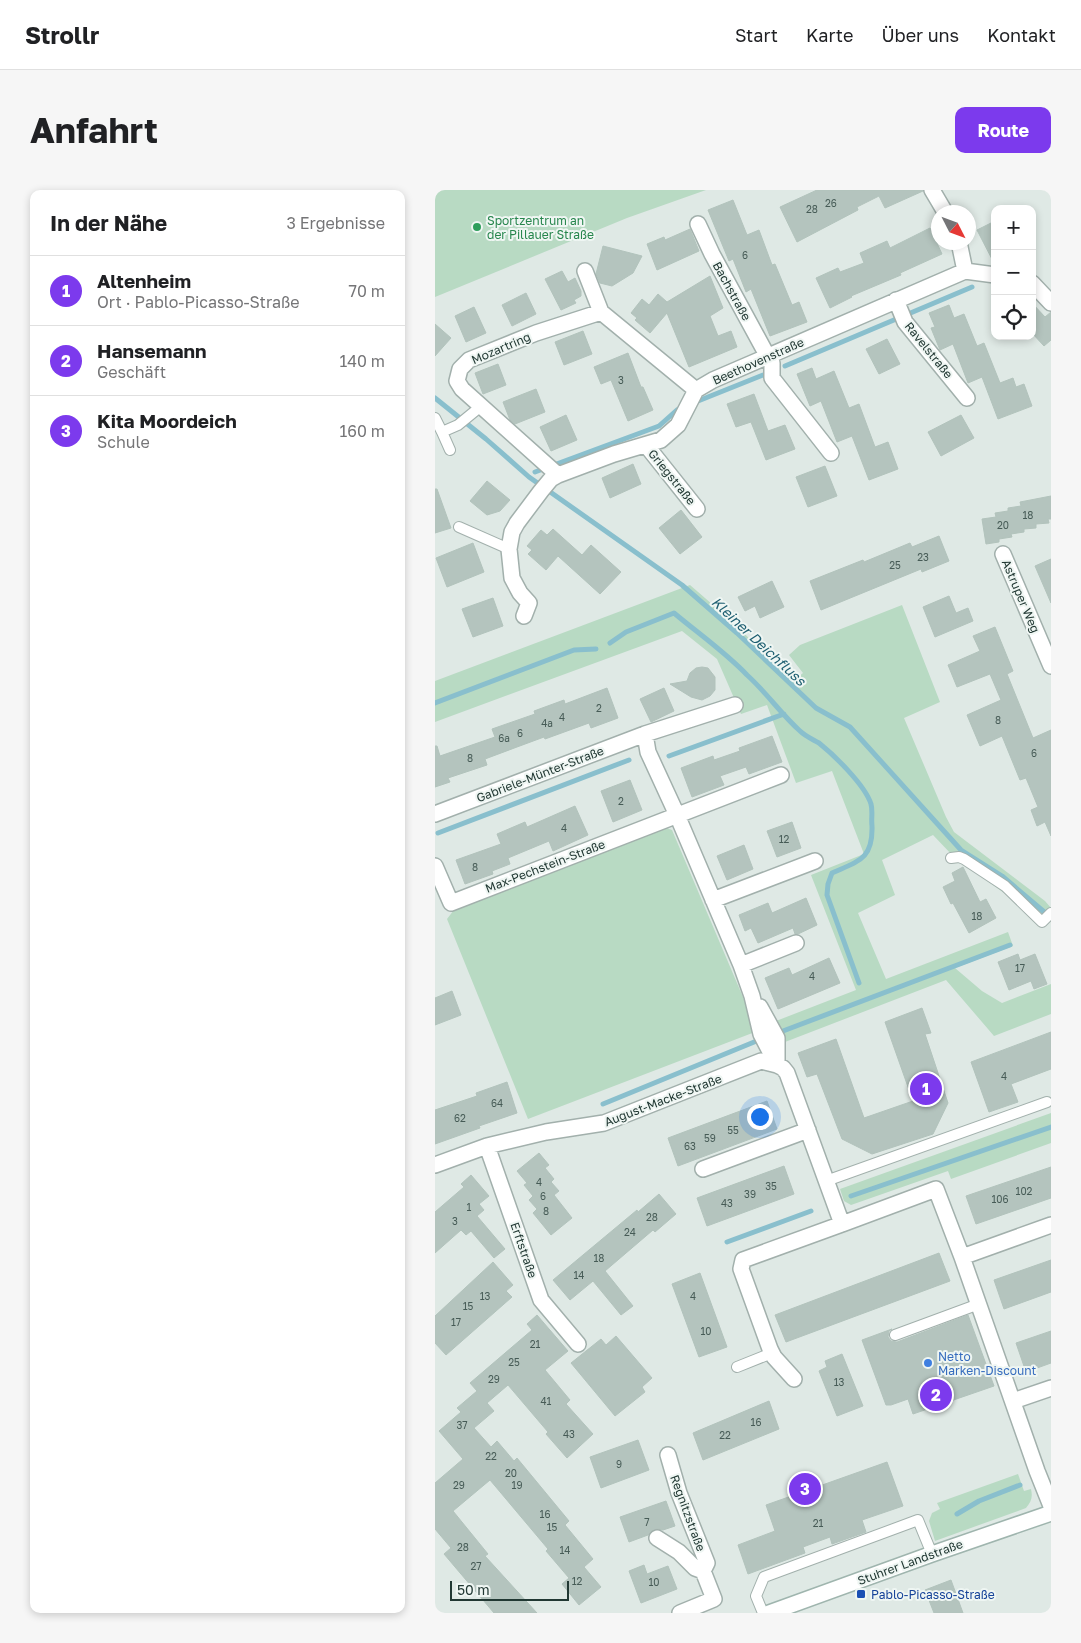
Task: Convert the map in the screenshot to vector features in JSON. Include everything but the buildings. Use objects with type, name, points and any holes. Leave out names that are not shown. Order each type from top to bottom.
[{"type":"street","points":[[933,190],[941,205]]},
{"type":"street","name":"Bachstraße","points":[[698,224],[712,254],[772,363],[772,378],[831,453]]},
{"type":"street","points":[[961,250],[965,270],[991,274]]},
{"type":"street","name":"Beethovenstraße","points":[[694,394],[713,380],[769,357],[900,311],[965,270]]},
{"type":"street","points":[[524,616],[529,603],[523,597],[512,578],[509,548],[512,532],[541,491],[551,472],[661,440],[678,425],[694,394],[601,312],[585,271]]},
{"type":"street","points":[[1036,287],[1051,304]]},
{"type":"street","name":"Ravelstraße","points":[[900,311],[967,398]]},
{"type":"street","name":"Mozartring","points":[[551,472],[476,411],[457,381],[459,369],[469,360],[536,333],[601,312]]},
{"type":"street","name":"Griegstraße","points":[[646,445],[697,509]]},
{"type":"street","name":"Astruper Weg","points":[[1003,554],[1051,666]]},
{"type":"street","name":"Gabriele-Münter-Straße","points":[[435,814],[645,734],[735,705]]},
{"type":"street","points":[[645,734],[648,752],[741,965],[752,996],[761,1034],[777,1065],[787,1073],[842,1224]]},
{"type":"street","points":[[677,815],[781,775]]},
{"type":"street","name":"Max-Pechstein-Straße","points":[[435,866],[451,903],[677,815]]},
{"type":"street","points":[[713,900],[815,861]]},
{"type":"street","points":[[741,965],[796,943]]},
{"type":"street","name":"August-Macke-Straße","points":[[435,1165],[487,1146],[546,1132],[604,1123],[761,1062],[777,1065]]},
{"type":"street","points":[[703,1169],[808,1130]]},
{"type":"street","name":"Erftstraße","points":[[487,1146],[541,1300],[578,1344]]},
{"type":"street","points":[[794,1379],[772,1353],[741,1269],[743,1260],[936,1189],[1051,1506]]},
{"type":"street","points":[[962,1257],[1051,1226]]},
{"type":"street","points":[[1013,1401],[1051,1388]]},
{"type":"street","name":"Regnitzstraße","points":[[668,1455],[679,1493],[707,1563],[703,1570]]},
{"type":"street","name":"Stuhrer Landstraße","points":[[769,1613],[1051,1513]]},
{"type":"street","name":"Regnitzstraße","points":[[657,1538],[679,1552],[695,1568],[703,1570]]},
{"type":"street","name":"Regnitzstraße","points":[[680,1613],[715,1599],[703,1570]]},
{"type":"lane","points":[[442,432],[458,425],[476,411]]},
{"type":"lane","points":[[435,418],[450,450]]},
{"type":"lane","points":[[459,527],[509,548]]},
{"type":"lane","points":[[951,858],[959,857],[964,859],[992,876],[1014,894],[1048,916]]},
{"type":"lane","points":[[826,1181],[1047,1102]]},
{"type":"lane","points":[[895,1335],[979,1304]]},
{"type":"lane","points":[[737,1367],[772,1353]]},
{"type":"lane","points":[[763,1613],[756,1596],[764,1577],[918,1520],[933,1554]]},
{"type":"green space","points":[[435,190],[706,190],[627,218],[435,297]]},
{"type":"green space","points":[[690,585],[735,624],[792,682],[803,673],[789,655],[800,645],[902,605],[940,702],[904,718],[946,817],[954,832],[1045,901],[1051,908],[1039,918],[954,857],[933,835],[882,860],[895,895],[858,913],[886,979],[1008,932],[1013,946],[955,968],[982,991],[1002,1003],[1051,984],[1051,1014],[994,1036],[946,980],[785,1042],[776,1021],[856,990],[811,875],[864,854],[832,771],[796,783],[767,705],[741,714],[717,659],[682,631],[435,722],[435,681]]},
{"type":"green space","points":[[664,827],[672,830],[751,1016],[755,1032],[528,1119],[447,919],[457,906]]},
{"type":"green space","points":[[1051,1113],[1051,1143],[951,1179],[948,1171],[851,1205],[844,1201],[840,1189]]},
{"type":"green space","points":[[1018,1474],[1024,1491],[1031,1489],[1031,1500],[1026,1508],[935,1541],[929,1521],[932,1513],[940,1509],[937,1503]]},
{"type":"waterway","points":[[785,366],[972,287]]},
{"type":"waterway","points":[[693,403],[763,375]]},
{"type":"waterway","name":"Kleiner Deichfluss","points":[[435,398],[529,477],[682,585],[737,633],[816,708],[850,727],[961,850],[1002,876],[1049,916]]},
{"type":"waterway","points":[[535,472],[659,426],[683,407]]},
{"type":"waterway","points":[[610,643],[626,632],[674,613],[739,667],[802,733],[819,743],[833,755],[868,796],[872,807],[872,837],[870,846],[857,862],[832,873],[827,895],[859,983]]},
{"type":"waterway","points":[[435,703],[574,650],[596,649]]},
{"type":"waterway","points":[[669,756],[784,714]]},
{"type":"waterway","points":[[438,833],[629,760]]},
{"type":"waterway","points":[[783,1031],[1010,945]]},
{"type":"waterway","points":[[603,1104],[759,1040]]},
{"type":"waterway","points":[[851,1196],[1051,1127]]},
{"type":"waterway","points":[[727,1242],[811,1211]]},
{"type":"waterway","points":[[957,1514],[979,1501],[1020,1485]]},
{"type":"place","name":"Sportzentrum an der Pillauer Straße","points":[[477,227]]},
{"type":"place","name":"Altenheim","points":[[926,1089]]},
{"type":"place","name":"Netto Marken-Discount","points":[[928,1363]]},
{"type":"place","name":"Hansemann","points":[[936,1395]]},
{"type":"place","name":"Kita Moordeich","points":[[805,1489]]},
{"type":"place","name":"Pablo-Picasso-Straße","points":[[861,1594]]}]
